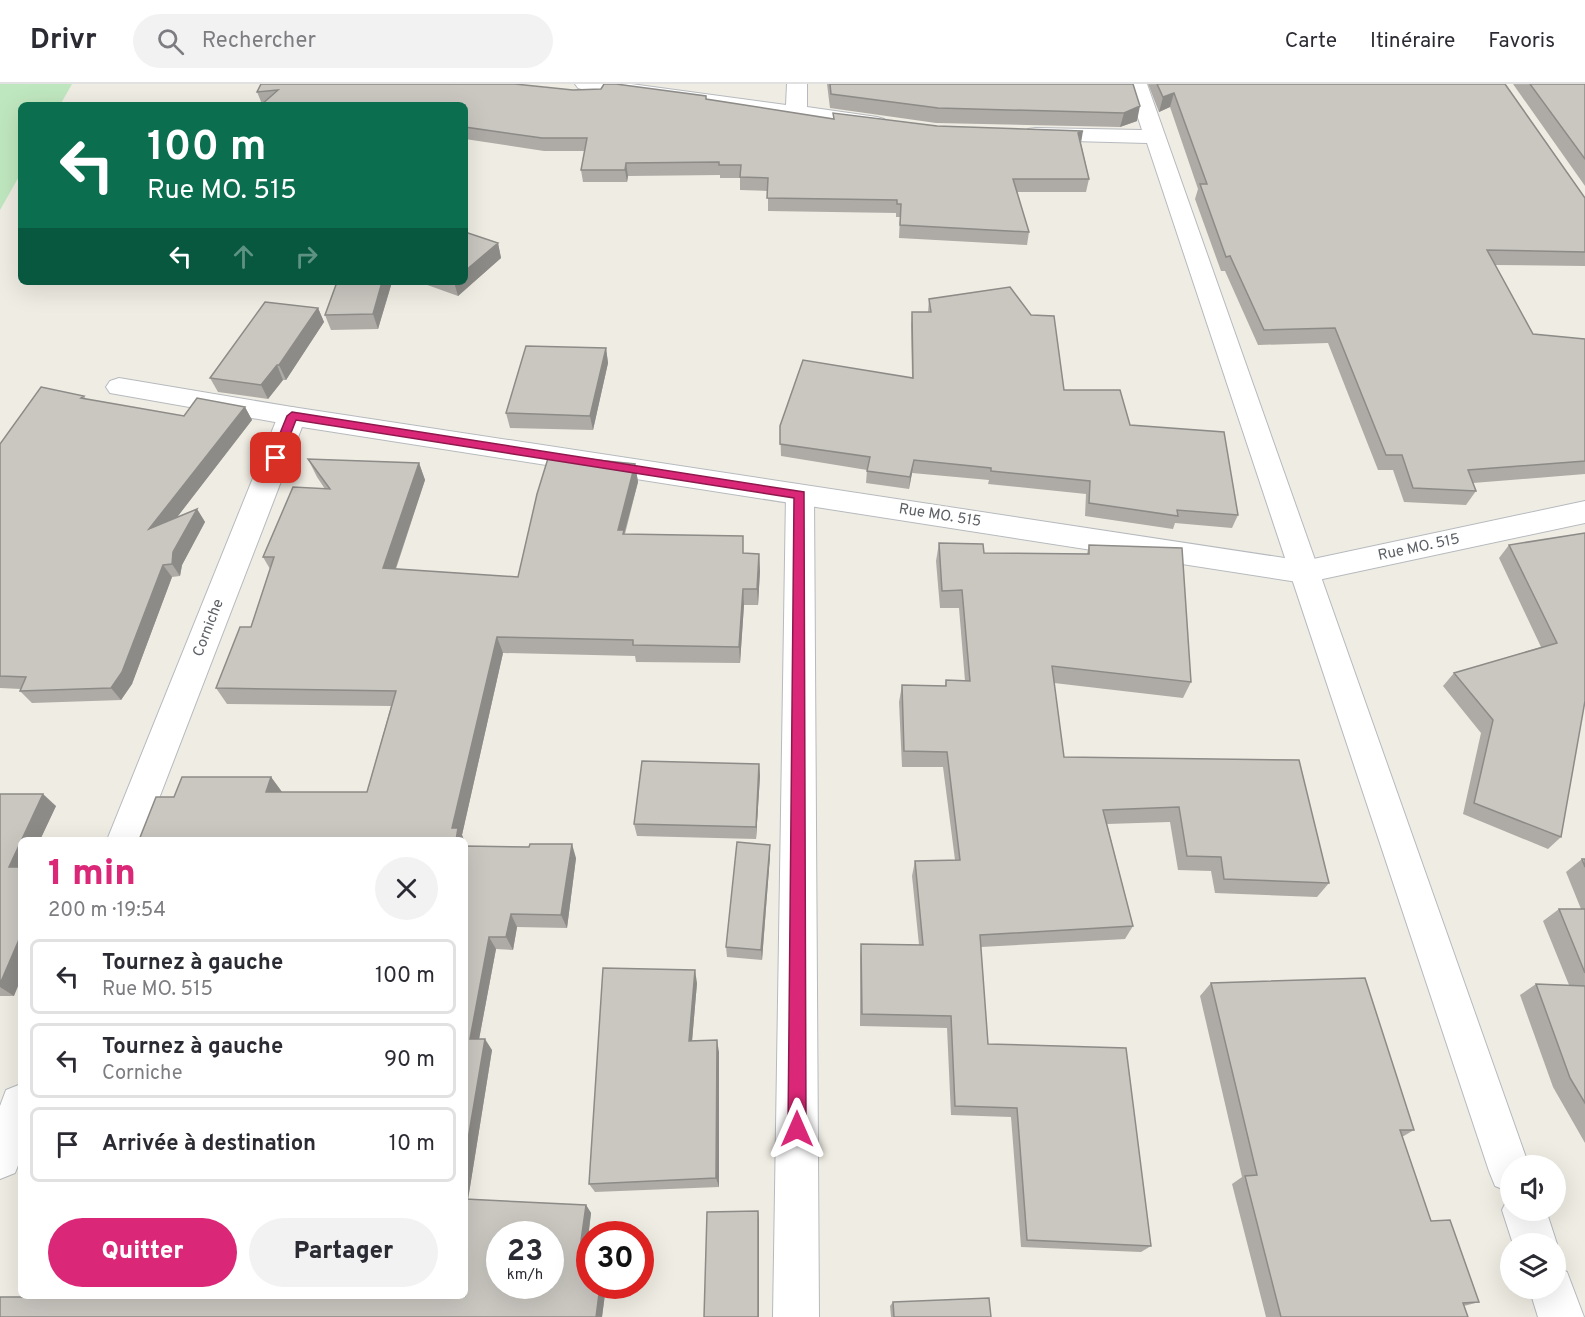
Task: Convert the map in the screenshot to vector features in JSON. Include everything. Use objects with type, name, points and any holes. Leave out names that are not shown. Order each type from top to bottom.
[{"type":"street","points":[[585,84],[901,126]]},
{"type":"street","points":[[796,111],[797,84]]},
{"type":"street","points":[[1137,84],[1504,1155]]},
{"type":"street","points":[[1016,133],[1154,137]]},
{"type":"street","name":"Rue MO. 515","points":[[119,387],[292,416],[1304,572],[1585,512]]},
{"type":"street","name":"Corniche","points":[[126,837],[292,416]]},
{"type":"street","points":[[796,1317],[800,495]]},
{"type":"street","points":[[0,1158],[18,1113]]},
{"type":"street","points":[[1555,1299],[1561,1317]]},
{"type":"green space","points":[[0,84],[72,84],[62,102],[18,102],[18,178],[0,210]]},
{"type":"building","points":[[261,84],[515,84],[573,90],[601,89],[604,84],[616,84],[706,96],[706,99],[834,119],[833,113],[937,126],[1083,131],[1078,133],[1089,179],[1013,179],[1029,232],[900,225],[901,204],[897,204],[897,200],[767,198],[768,178],[740,177],[741,165],[719,165],[719,162],[626,163],[625,170],[581,170],[587,138],[542,138],[468,127],[468,102],[264,102],[278,90],[257,92]]},
{"type":"building","points":[[830,84],[1133,84],[1140,106],[1124,113],[938,108],[831,94]]},
{"type":"building","points":[[1157,84],[1505,84],[1585,198],[1585,252],[1487,250],[1533,334],[1585,339],[1585,461],[1468,470],[1476,491],[1413,488],[1402,455],[1386,455],[1335,328],[1264,330],[1230,256],[1226,257],[1200,184],[1207,184],[1174,93],[1163,97]]},
{"type":"building","points":[[1530,84],[1585,84],[1585,159]]},
{"type":"building","points":[[468,233],[498,243],[468,268]]},
{"type":"building","points":[[336,285],[381,285],[373,314],[325,315]]},
{"type":"building","points":[[1010,287],[1031,315],[1054,316],[1064,390],[1120,390],[1130,425],[1224,432],[1238,515],[1177,510],[1178,516],[1089,503],[1090,481],[991,471],[991,468],[914,460],[910,477],[867,471],[870,457],[780,444],[780,426],[803,360],[913,378],[912,312],[931,312],[929,299]]},
{"type":"building","points":[[265,302],[318,308],[279,365],[261,385],[210,378]]},
{"type":"building","points":[[526,346],[606,348],[590,416],[506,413]]},
{"type":"building","points":[[41,387],[84,396],[81,398],[184,416],[197,398],[245,407],[149,529],[197,509],[173,552],[172,564],[163,565],[122,672],[111,688],[20,691],[26,677],[0,676],[0,444]]},
{"type":"building","points":[[549,455],[635,464],[618,530],[624,530],[623,534],[743,536],[743,553],[759,554],[757,589],[743,589],[739,647],[633,645],[633,640],[497,637],[452,828],[458,828],[456,837],[140,837],[156,797],[174,797],[182,777],[271,777],[266,792],[367,792],[396,691],[216,688],[240,627],[251,627],[274,557],[263,557],[293,487],[330,489],[308,459],[419,463],[383,568],[518,577],[537,494]]},
{"type":"building","points":[[1585,533],[1585,701],[1561,837],[1474,803],[1493,720],[1454,673],[1557,643],[1509,545]]},
{"type":"building","points":[[939,543],[983,544],[984,553],[1089,554],[1089,545],[1182,548],[1191,682],[1052,666],[1064,757],[1299,760],[1329,883],[1224,879],[1221,857],[1187,856],[1179,807],[1103,810],[1133,926],[980,935],[988,1044],[1126,1048],[1151,1246],[1027,1240],[1017,1108],[955,1106],[951,1016],[862,1014],[861,944],[923,945],[915,861],[960,860],[947,752],[904,751],[902,685],[946,686],[946,680],[970,681],[962,590],[942,591]]},
{"type":"building","points":[[642,761],[759,764],[756,827],[634,824]]},
{"type":"building","points":[[0,794],[43,794],[23,837],[18,837],[18,848],[9,867],[18,867],[18,942],[0,984]]},
{"type":"building","points":[[737,842],[770,845],[761,950],[726,947]]},
{"type":"building","points":[[530,844],[572,844],[561,915],[511,914],[506,937],[489,937],[470,1039],[485,1039],[468,1139],[468,846],[529,847]]},
{"type":"building","points":[[1559,909],[1585,909],[1585,973]]},
{"type":"building","points":[[603,968],[695,970],[689,1041],[717,1040],[716,1178],[589,1184]]},
{"type":"building","points":[[1365,978],[1414,1130],[1400,1130],[1431,1221],[1450,1220],[1479,1302],[1463,1303],[1468,1317],[1281,1317],[1245,1176],[1257,1175],[1211,983]]},
{"type":"building","points":[[1536,984],[1585,986],[1585,1103],[1570,1078]]},
{"type":"building","points":[[468,1199],[586,1205],[584,1221],[576,1221],[576,1299],[598,1299],[596,1317],[0,1317],[0,1297],[18,1297],[18,1299],[468,1299]]},
{"type":"building","points":[[758,1211],[758,1317],[704,1317],[707,1212]]},
{"type":"building","points":[[989,1298],[991,1317],[894,1317],[893,1302]]},
{"type":"route","points":[[276,458],[292,416],[800,495],[797,1129]]}]
